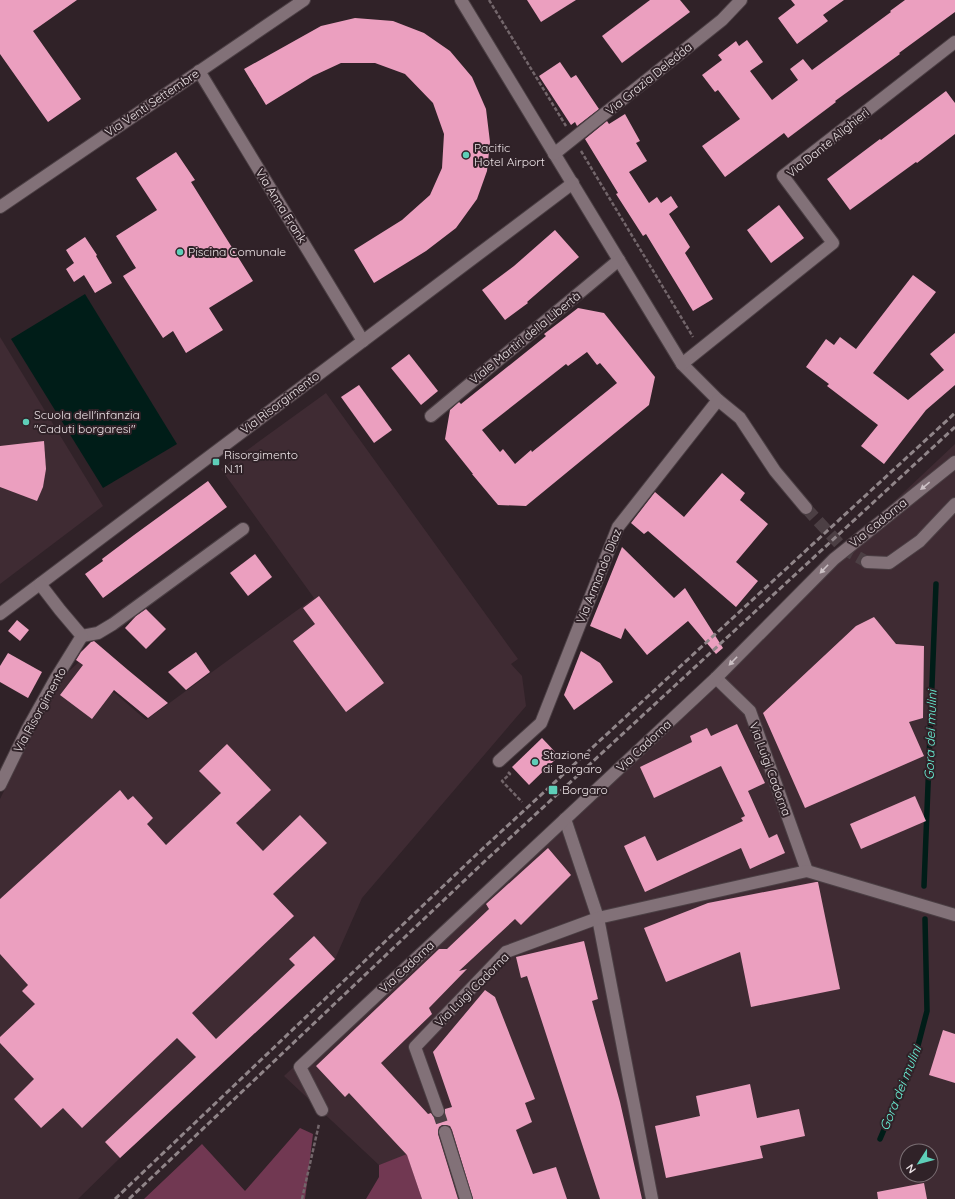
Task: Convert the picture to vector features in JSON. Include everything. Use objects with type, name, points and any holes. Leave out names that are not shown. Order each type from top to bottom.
[{"type":"street","name":"Via Venti Settembre","points":[[0,207],[304,0]]},
{"type":"street","points":[[461,0],[682,364],[718,400],[740,418],[775,471],[806,508]]},
{"type":"street","name":"Via Grazia Deledda","points":[[554,154],[722,20],[741,0]]},
{"type":"street","name":"Via Dante Alighieri","points":[[682,364],[833,243],[783,176],[955,42]]},
{"type":"street","name":"Via Anna Frank","points":[[199,71],[363,341]]},
{"type":"street","name":"Via Risorgimento","points":[[0,614],[572,183]]},
{"type":"street","name":"Viale Martiri della Libertà","points":[[431,416],[619,260]]},
{"type":"street","name":"Via Armando Diaz","points":[[499,761],[541,723],[618,527],[718,400]]},
{"type":"street","name":"Via Cadorna","points":[[322,1110],[300,1067],[716,678],[834,559],[955,462]]},
{"type":"street","points":[[867,562],[889,563],[920,542],[955,504]]},
{"type":"street","points":[[40,584],[82,636],[98,633],[113,624],[243,529]]},
{"type":"street","name":"Via Risorgimento","points":[[0,785],[27,730],[56,678],[82,636]]},
{"type":"street","name":"Via Luigi Cadorna","points":[[716,678],[750,711],[807,871]]},
{"type":"street","points":[[565,819],[598,918],[652,1199]]},
{"type":"street","name":"Via Luigi Cadorna","points":[[438,1111],[415,1047],[506,952],[598,918],[807,871],[955,915]]},
{"type":"street","points":[[445,1132],[466,1199]]},
{"type":"path","points":[[489,0],[700,350]]},
{"type":"path","points":[[502,780],[522,802]]},
{"type":"path","points":[[302,1199],[322,1110]]},
{"type":"shaded area","points":[[85,294],[177,444],[103,488],[11,339]]},
{"type":"shaded area","name":"Scuola dell'infanzia \"Caduti borgaresi\"","points":[[0,337],[103,506],[0,584]]},
{"type":"shaded area","points":[[326,393],[518,659],[511,664],[522,676],[526,706],[362,898],[335,959],[120,1158],[78,1199],[0,1199],[0,799],[59,680],[79,662],[146,720],[314,598],[221,469]]},
{"type":"shaded area","points":[[955,444],[955,1199],[422,1199],[407,1155],[379,1165],[284,1076]]},
{"type":"shaded area","points":[[300,1128],[313,1134],[305,1199],[144,1199],[202,1144],[245,1191]]},
{"type":"shaded area","points":[[407,1154],[422,1199],[366,1199],[379,1177],[379,1165]]},
{"type":"building","points":[[0,0],[77,0],[33,31],[81,99],[48,122],[0,54]]},
{"type":"building","points":[[527,0],[576,0],[541,22]]},
{"type":"building","points":[[650,0],[680,0],[690,12],[622,63],[602,36]]},
{"type":"building","points":[[791,0],[844,0],[823,15],[828,21],[797,44],[778,18],[795,5]]},
{"type":"building","points":[[905,0],[955,0],[955,12],[835,101],[836,102],[788,138],[784,133],[725,177],[702,146],[740,119],[718,90],[715,92],[702,75],[722,60],[718,55],[736,41],[739,46],[747,40],[763,62],[750,71],[772,100],[798,80],[790,69],[803,59],[812,70]]},
{"type":"building","name":"Pacific Hotel Airport","points":[[355,18],[393,21],[424,33],[450,51],[472,77],[486,109],[490,142],[487,171],[477,199],[456,228],[426,251],[374,283],[354,250],[402,220],[430,195],[442,168],[444,134],[433,103],[405,74],[375,63],[341,63],[313,76],[266,105],[244,69],[321,26]]},
{"type":"building","points":[[560,62],[571,78],[576,75],[599,109],[577,126],[575,122],[571,125],[539,76]]},
{"type":"building","points":[[946,91],[955,103],[955,134],[917,163],[916,162],[850,210],[827,179]]},
{"type":"building","points":[[625,114],[640,141],[636,143],[647,161],[629,172],[649,203],[657,197],[661,203],[671,196],[678,207],[669,214],[690,247],[685,253],[713,299],[693,311],[646,234],[643,236],[616,194],[618,193],[585,139],[607,121],[609,124]]},
{"type":"building","name":"Piscina Comunale","points":[[176,152],[195,180],[191,182],[253,281],[209,308],[223,330],[186,353],[173,331],[163,338],[123,276],[136,268],[116,236],[157,210],[136,178]]},
{"type":"building","points":[[779,205],[804,238],[771,263],[747,230]]},
{"type":"building","points":[[555,230],[579,257],[527,302],[528,303],[505,320],[482,290],[514,266]]},
{"type":"building","points":[[85,237],[97,255],[96,256],[112,283],[95,293],[84,275],[74,282],[66,269],[74,263],[66,250]]},
{"type":"building","points":[[913,275],[936,292],[873,373],[908,400],[944,370],[930,354],[955,333],[955,385],[926,410],[884,464],[861,446],[878,425],[827,386],[829,384],[806,367],[826,339],[834,345],[840,337],[856,349]]},
{"type":"building","points":[[578,308],[604,313],[655,377],[649,405],[526,506],[498,505],[445,439],[450,410],[459,402],[461,404],[546,336],[544,334]],"holes":[[[587,352],[597,365],[600,363],[617,383],[515,464],[503,449],[500,452],[482,430],[566,364],[568,366]]]},
{"type":"building","points":[[409,354],[438,391],[421,405],[391,368]]},
{"type":"building","points":[[359,385],[392,430],[374,443],[341,397]]},
{"type":"building","points":[[44,441],[46,469],[43,487],[37,501],[0,487],[0,446]]},
{"type":"building","points":[[722,473],[745,493],[740,500],[768,524],[736,562],[758,581],[736,607],[648,531],[644,534],[631,523],[655,492],[684,517]]},
{"type":"building","points":[[208,481],[227,507],[103,598],[85,574],[103,561],[102,559]]},
{"type":"building","points":[[622,547],[674,598],[685,588],[723,648],[716,654],[688,621],[647,655],[625,628],[621,639],[590,626]]},
{"type":"building","points":[[255,554],[272,577],[248,596],[230,573]]},
{"type":"building","points":[[319,596],[384,683],[346,712],[293,641],[315,624],[303,608]]},
{"type":"building","points":[[146,609],[166,629],[146,649],[125,628],[136,616]]},
{"type":"building","points":[[874,617],[896,644],[924,646],[923,718],[909,722],[924,756],[805,808],[763,713],[856,626]]},
{"type":"building","points":[[17,620],[29,630],[20,641],[8,631]]},
{"type":"building","points":[[94,641],[168,703],[148,718],[114,690],[92,719],[60,695],[83,665],[76,660],[81,652]]},
{"type":"building","points":[[581,651],[600,663],[613,682],[574,710],[564,695]]},
{"type":"building","points":[[196,652],[210,672],[186,690],[168,672]]},
{"type":"building","points":[[8,653],[42,672],[28,698],[0,682],[0,666]]},
{"type":"building","points":[[737,724],[765,783],[748,791],[769,838],[777,834],[785,853],[750,869],[741,848],[645,892],[624,846],[645,836],[657,861],[743,821],[741,818],[745,816],[721,766],[654,798],[640,767],[692,742],[690,736],[707,728],[711,736]]},
{"type":"building","name":"Stazione di Borgaro","points":[[542,738],[559,756],[529,785],[512,767]]},
{"type":"building","points":[[227,744],[271,790],[236,823],[263,851],[300,815],[327,843],[273,894],[294,916],[192,1013],[216,1039],[295,965],[289,959],[314,936],[335,959],[120,1158],[105,1142],[196,1057],[177,1038],[82,1128],[63,1108],[41,1128],[14,1099],[34,1079],[0,1043],[0,1037],[35,1004],[22,991],[28,985],[0,954],[0,899],[120,790],[128,800],[133,796],[153,818],[147,824],[166,845],[221,793],[199,771]]},
{"type":"building","points":[[915,796],[926,821],[861,849],[850,824]]},
{"type":"building","points":[[548,848],[571,875],[521,925],[515,919],[459,971],[467,969],[429,1008],[432,1014],[381,1063],[428,1114],[431,1113],[436,1118],[441,1118],[444,1116],[445,1109],[452,1107],[433,1052],[485,990],[495,997],[535,1099],[525,1103],[532,1122],[516,1130],[533,1174],[556,1167],[567,1199],[473,1199],[452,1130],[450,1126],[442,1125],[439,1127],[438,1134],[458,1199],[422,1199],[407,1155],[349,1093],[345,1097],[316,1066],[439,949],[447,949],[489,909],[486,904]]},
{"type":"building","points":[[818,882],[840,989],[751,1007],[740,952],[666,982],[644,928],[708,903]]},
{"type":"building","points":[[584,941],[598,999],[592,1001],[620,1102],[642,1199],[600,1199],[527,976],[521,978],[516,957]]},
{"type":"building","points":[[943,1030],[955,1034],[955,1083],[929,1075]]},
{"type":"building","points":[[750,1084],[757,1118],[799,1109],[805,1136],[760,1146],[763,1158],[666,1178],[655,1126],[700,1116],[696,1096]]},
{"type":"building","points":[[924,1183],[927,1199],[878,1199],[877,1192]]},
{"type":"waterway","name":"Gora dei mulini","points":[[924,886],[936,584]]},
{"type":"waterway","name":"Gora dei mulini","points":[[880,1139],[915,1057],[927,1011],[925,919]]},
{"type":"tunnel","points":[[806,508],[844,549],[867,562]]},
{"type":"tunnel","points":[[438,1111],[445,1132]]},
{"type":"railway","points":[[115,1199],[478,853],[955,413]]},
{"type":"railway","points":[[129,1199],[485,861],[955,427]]},
{"type":"place","name":"Pacific Hotel Airport","points":[[466,155]]},
{"type":"place","name":"Piscina Comunale","points":[[180,252]]},
{"type":"place","name":"Scuola dell'infanzia \"Caduti borgaresi\"","points":[[26,422]]},
{"type":"place","name":"Risorgimento N.11","points":[[216,462]]},
{"type":"place","name":"Stazione di Borgaro","points":[[535,762]]},
{"type":"place","name":"Borgaro","points":[[553,790]]}]
